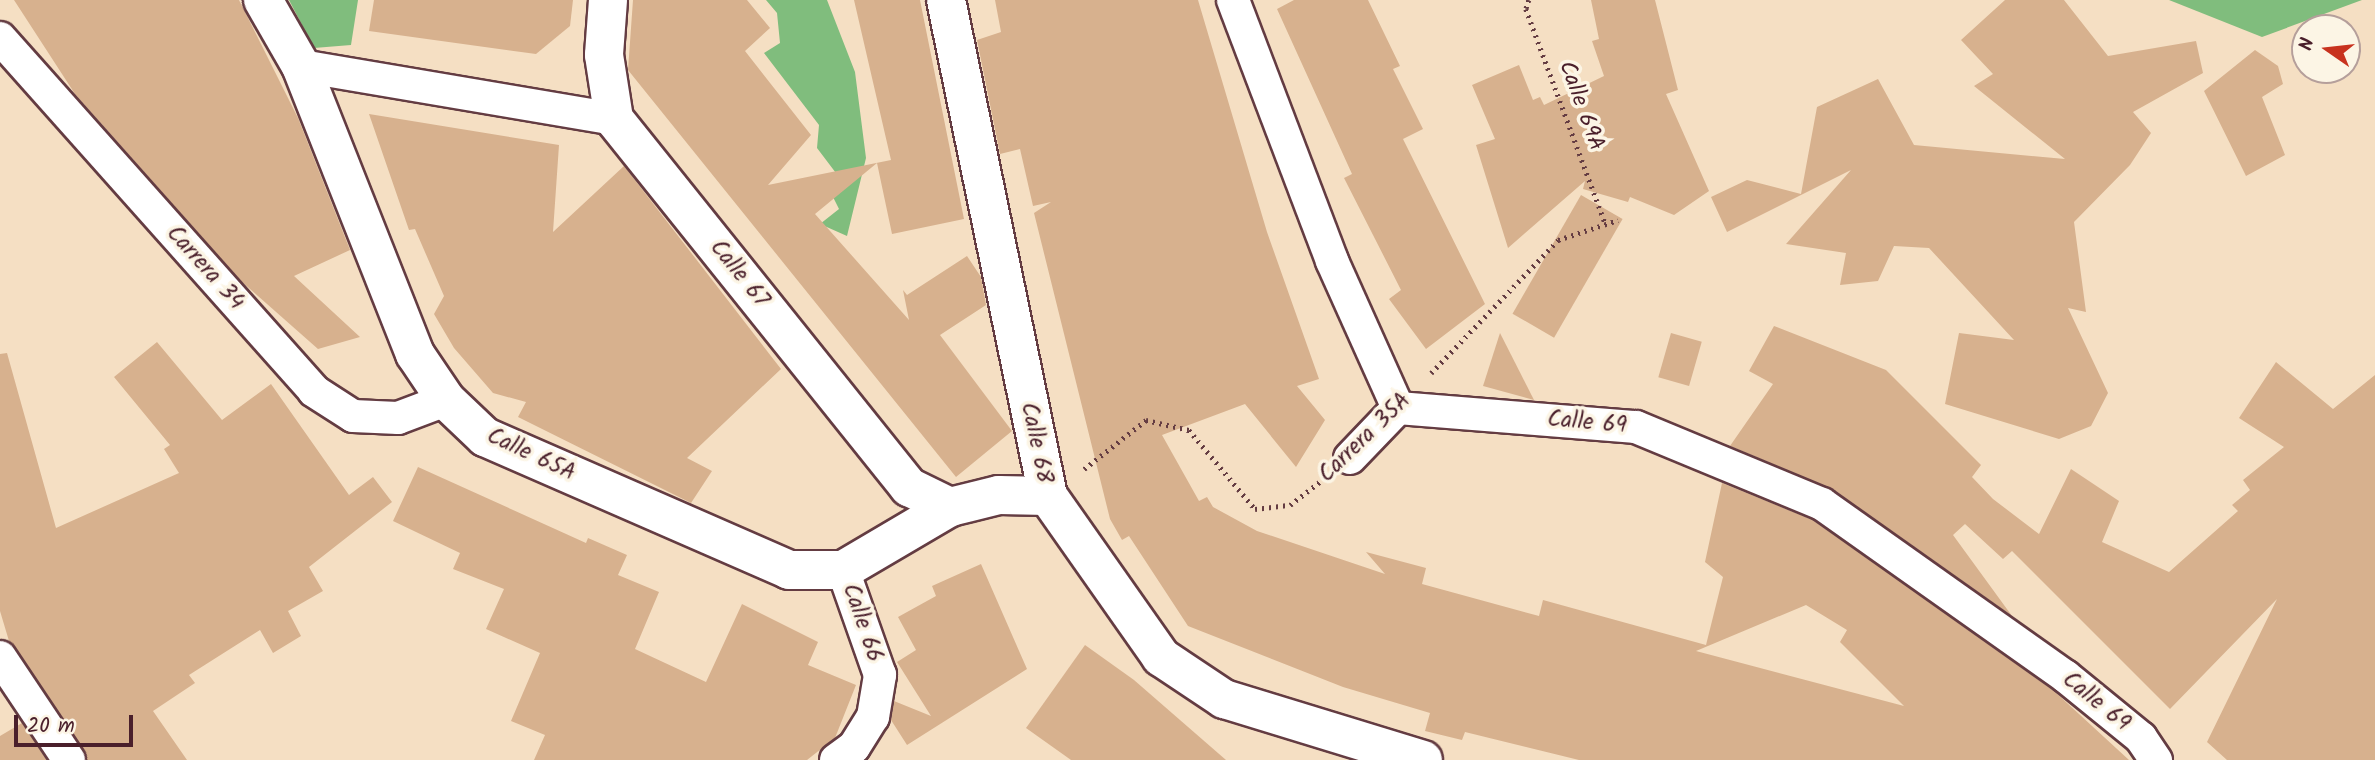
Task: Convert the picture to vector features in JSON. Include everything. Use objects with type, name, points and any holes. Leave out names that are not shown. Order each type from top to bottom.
[{"type":"main road","name":"Calle 65A","points":[[263,0],[301,66],[415,354],[446,400],[485,437],[776,564],[843,570]]},
{"type":"main road","name":"Calle 67","points":[[608,0],[604,55],[614,118],[909,487],[950,508]]},
{"type":"main road","name":"Calle 68","points":[[946,0],[1048,496],[1161,657],[1224,699],[1423,760]]},
{"type":"main road","points":[[843,570],[950,508],[999,495],[1048,496]]},
{"type":"street","points":[[1233,0],[1332,261],[1398,408]]},
{"type":"street","name":"Carrera 34","points":[[0,38],[314,391],[353,416],[398,418],[446,400]]},
{"type":"street","points":[[301,66],[614,118]]},
{"type":"street","name":"Carrera 35A","points":[[1350,458],[1398,408]]},
{"type":"street","name":"Calle 69","points":[[1398,408],[1636,427],[1822,504],[2065,676],[2141,738],[2156,760]]},
{"type":"street","name":"Calle 66","points":[[836,760],[854,747],[873,717],[880,675],[843,570]]},
{"type":"street","points":[[0,657],[69,760]]},
{"type":"path","name":"Calle 69A","points":[[1529,0],[1605,223]]},
{"type":"path","name":"Carrera 35A","points":[[1398,408],[1558,240],[1618,220]]},
{"type":"path","name":"Carrera 35A","points":[[1048,496],[1146,420],[1189,430],[1255,509],[1268,512],[1290,505],[1350,458]]},
{"type":"green space","points":[[289,0],[358,0],[351,45],[314,48]]},
{"type":"green space","points":[[766,0],[827,0],[855,72],[866,158],[847,236],[820,224],[839,209],[831,193],[842,181],[817,148],[819,125],[764,53],[780,43],[777,13]]},
{"type":"green space","points":[[2169,0],[2362,0],[2324,14],[2291,14],[2291,26],[2262,37]]},
{"type":"building","points":[[14,0],[239,0],[298,118],[350,250],[294,276],[360,337],[318,349],[241,281],[75,94]]},
{"type":"building","points":[[374,0],[573,0],[570,26],[536,54],[369,31]]},
{"type":"building","points":[[633,0],[747,0],[770,28],[745,51],[811,135],[768,185],[891,160],[854,0],[920,0],[964,219],[892,234],[877,163],[815,214],[909,320],[903,290],[907,295],[967,256],[981,277],[986,305],[940,335],[1012,431],[956,477],[628,70]]},
{"type":"building","points":[[995,0],[1198,0],[1267,232],[1319,379],[1297,386],[1325,420],[1296,467],[1245,404],[1162,435],[1199,501],[1207,497],[1213,507],[1257,531],[1385,574],[1366,552],[1426,568],[1422,584],[1539,616],[1543,600],[1706,645],[1723,577],[1705,562],[1722,483],[1813,520],[2054,691],[2129,760],[1579,760],[1465,732],[1462,740],[1425,731],[1430,713],[1343,687],[1188,626],[1129,536],[1122,540],[1110,519],[1034,213],[1051,202],[1033,206],[1020,149],[1000,154],[977,40],[1001,32]],"holes":[[[1806,605],[1847,630],[1840,642],[1904,706],[1696,651]]]},
{"type":"building","points":[[1294,0],[1368,0],[1400,66],[1393,69],[1423,129],[1403,139],[1485,304],[1426,349],[1389,299],[1401,290],[1344,178],[1352,174],[1277,9]]},
{"type":"building","points":[[1591,0],[1655,0],[1678,90],[1666,94],[1709,191],[1674,215],[1630,197],[1628,202],[1583,189],[1585,181],[1508,248],[1476,145],[1495,139],[1472,85],[1519,65],[1533,100],[1540,97],[1544,105],[1604,76],[1592,41],[1599,39]]},
{"type":"building","points":[[2005,0],[2064,0],[2108,56],[2196,41],[2203,73],[2133,112],[2151,133],[2130,165],[2074,222],[2086,312],[2068,308],[2108,393],[2091,426],[2059,439],[1945,404],[1959,333],[2014,340],[1929,248],[1894,246],[1878,281],[1840,285],[1846,253],[1786,244],[1851,170],[1727,232],[1711,197],[1747,180],[1801,194],[1817,107],[1878,79],[1914,145],[2065,159],[1974,86],[1993,74],[1961,40]]},
{"type":"building","points":[[2255,50],[2278,66],[2283,84],[2262,97],[2285,155],[2246,176],[2204,91]]},
{"type":"building","points":[[369,114],[559,145],[553,232],[624,166],[781,369],[687,458],[712,471],[691,503],[518,417],[526,402],[493,393],[454,348],[434,314],[444,296],[415,229],[409,230]]},
{"type":"building","points":[[1581,195],[1623,219],[1554,338],[1512,314]]},
{"type":"building","points":[[1774,326],[1886,370],[1981,465],[1972,477],[1993,499],[2039,534],[2071,469],[2119,501],[2102,542],[2169,572],[2238,511],[2232,505],[2250,490],[2243,480],[2284,447],[2239,418],[2276,362],[2333,409],[2375,375],[2375,760],[2227,760],[2207,742],[2277,599],[2170,709],[2012,551],[2003,559],[1965,524],[1953,535],[2012,616],[1832,489],[1730,446],[1773,384],[1749,371]]},
{"type":"building","points":[[1500,333],[1534,400],[1483,386]]},
{"type":"building","points":[[1671,333],[1702,342],[1689,386],[1658,377]]},
{"type":"building","points":[[157,342],[222,420],[271,384],[349,495],[373,477],[392,502],[309,567],[323,591],[288,611],[301,636],[273,653],[260,630],[189,675],[195,683],[153,711],[187,760],[87,760],[9,641],[0,611],[0,354],[7,353],[56,528],[179,473],[164,449],[170,445],[114,377]]},
{"type":"building","points":[[418,467],[586,543],[588,538],[627,555],[618,575],[659,592],[635,649],[706,682],[742,604],[818,642],[808,665],[856,685],[835,738],[807,760],[534,760],[545,735],[511,721],[540,653],[486,629],[504,589],[453,569],[460,553],[393,521]]},
{"type":"building","points":[[981,564],[1027,669],[907,745],[891,720],[894,701],[931,716],[897,662],[916,650],[898,617],[936,596],[932,586]]},
{"type":"building","points":[[1085,645],[1134,680],[1226,760],[1071,760],[1026,728]]},
{"type":"building","points":[[22,723],[47,760],[0,760],[0,736]]}]
